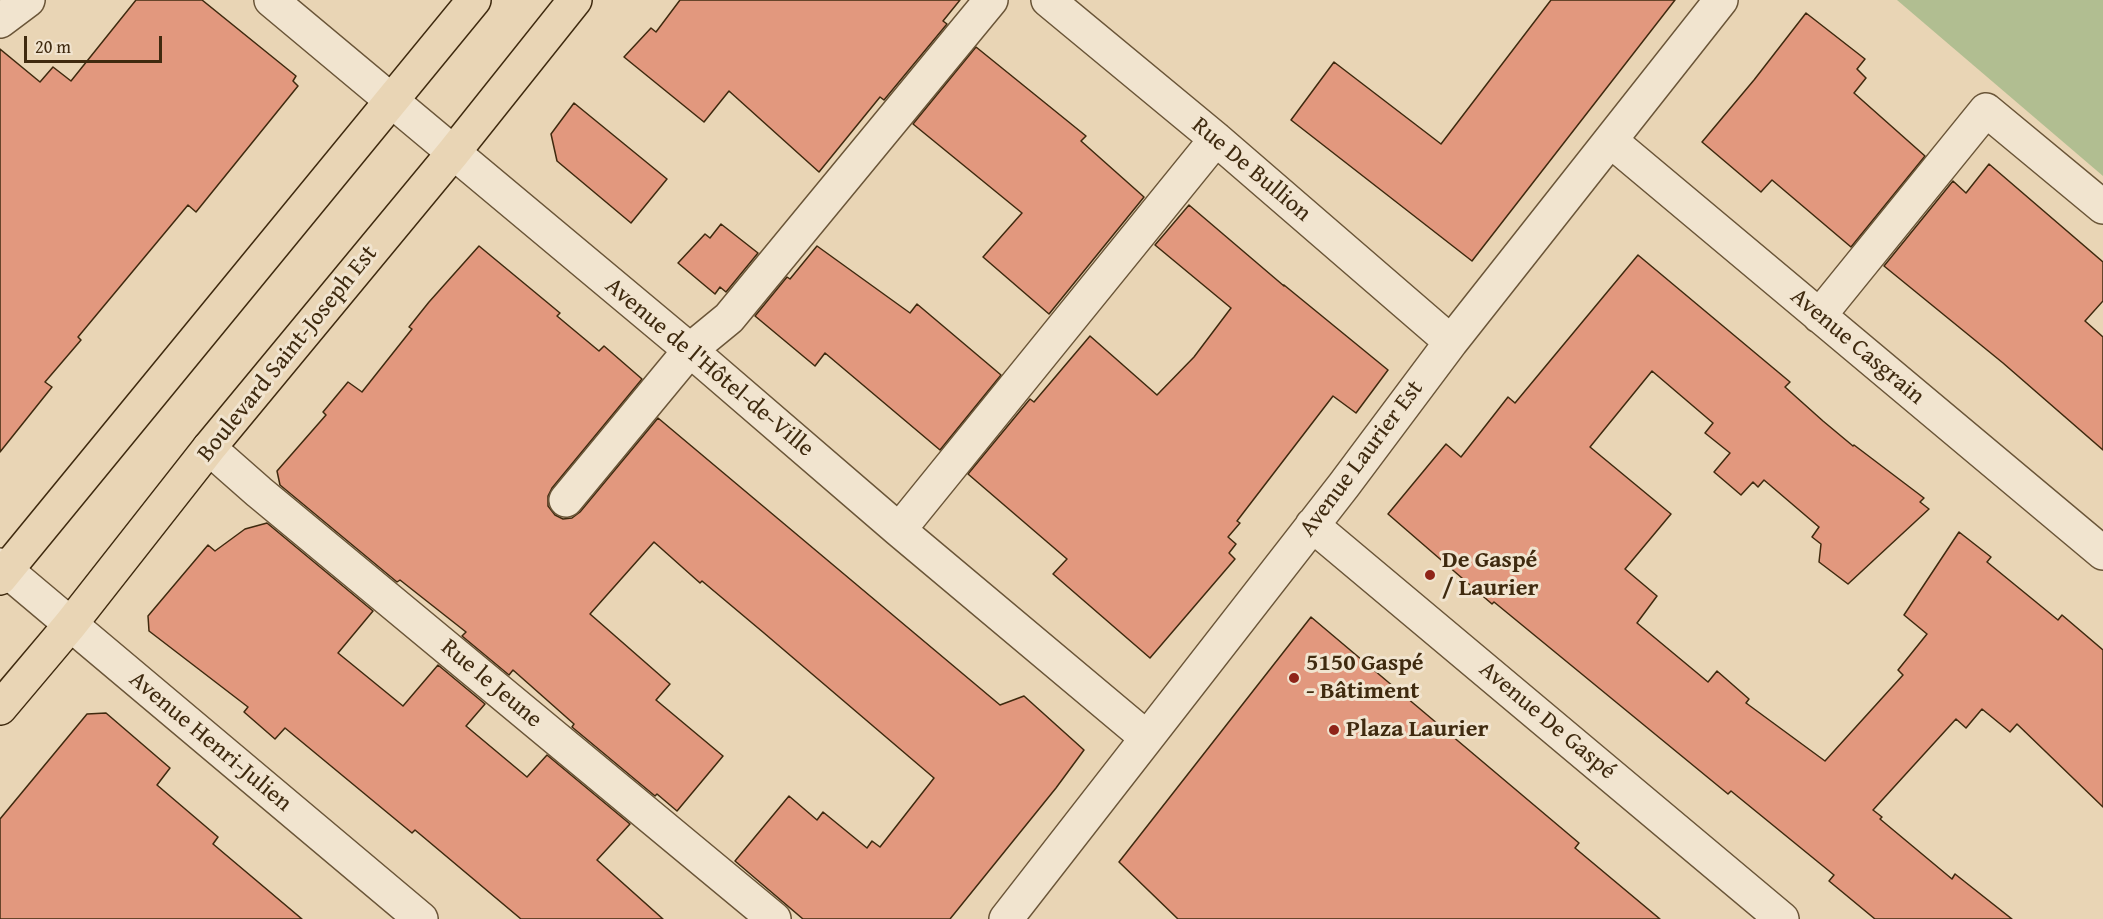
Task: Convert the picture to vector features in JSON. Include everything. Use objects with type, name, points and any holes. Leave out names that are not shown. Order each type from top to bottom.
[{"type":"main road","points":[[2,572],[474,0]]},
{"type":"main road","name":"Boulevard Saint-Joseph Est","points":[[0,708],[70,625],[209,448],[453,153],[575,0]]},
{"type":"street","points":[[0,21],[28,0]]},
{"type":"street","name":"Avenue de l'Hôtel-de-Ville","points":[[271,0],[690,350],[899,530],[1147,738]]},
{"type":"street","points":[[566,500],[690,350],[729,318],[991,0]]},
{"type":"street","name":"Rue De Bullion","points":[[1048,0],[1216,139],[1451,342]]},
{"type":"street","name":"Avenue Laurier Est","points":[[1006,919],[1451,342],[1720,0]]},
{"type":"street","points":[[1819,316],[1986,110],[2103,207]]},
{"type":"street","points":[[899,530],[1216,139]]},
{"type":"street","name":"Avenue Casgrain","points":[[1611,141],[2103,553]]},
{"type":"street","name":"Rue le Jeune","points":[[209,448],[258,492],[774,919]]},
{"type":"street","name":"Avenue De Gaspé","points":[[1312,525],[1782,919]]},
{"type":"street","name":"Avenue Henri-Julien","points":[[2,572],[70,625],[421,919]]},
{"type":"green space","points":[[1897,0],[2103,0],[2103,176]]},
{"type":"building","points":[[136,0],[202,0],[296,76],[293,81],[298,86],[196,212],[188,205],[78,337],[81,340],[45,382],[52,387],[0,452],[0,49],[40,82],[53,67],[71,81]]},
{"type":"building","points":[[680,0],[960,0],[943,21],[947,24],[884,100],[880,97],[819,172],[729,91],[704,122],[624,57],[651,28],[656,32]]},
{"type":"building","points":[[1551,0],[1675,0],[1472,261],[1291,120],[1334,62],[1441,144]]},
{"type":"building","points":[[1806,13],[1865,59],[1857,69],[1866,78],[1854,93],[1925,156],[1851,247],[1772,180],[1761,192],[1702,142]]},
{"type":"building","points":[[976,47],[1086,136],[1081,141],[1144,197],[1049,314],[983,257],[1022,213],[913,124]]},
{"type":"building","points":[[574,103],[667,179],[631,223],[557,161],[551,134]]},
{"type":"building","points":[[1989,164],[2103,262],[2103,301],[2085,321],[2103,337],[2103,450],[2003,363],[1884,266],[1953,181],[1966,193]]},
{"type":"building","points":[[1189,205],[1388,370],[1356,413],[1333,396],[1237,521],[1240,523],[1228,537],[1236,544],[1229,553],[1235,559],[1150,658],[1053,574],[1067,559],[968,474],[1030,399],[1034,402],[1090,336],[1157,395],[1194,357],[1231,308],[1155,245]]},
{"type":"building","points":[[721,224],[758,253],[726,292],[720,287],[715,294],[678,263],[705,234],[710,238]]},
{"type":"building","points":[[479,246],[560,313],[557,316],[599,351],[604,346],[642,379],[552,488],[548,496],[548,506],[555,515],[563,519],[572,518],[580,512],[658,418],[1000,705],[1024,696],[1084,750],[950,919],[803,919],[735,861],[789,796],[817,820],[823,812],[867,848],[872,841],[880,847],[934,778],[654,542],[590,614],[670,684],[656,700],[723,756],[677,811],[657,794],[655,796],[572,727],[574,724],[513,670],[509,675],[462,636],[466,632],[400,580],[397,582],[280,485],[277,471],[326,415],[323,412],[348,382],[362,392],[412,329],[409,327],[429,302]]},
{"type":"building","points":[[817,246],[910,313],[917,304],[1001,375],[940,450],[825,353],[815,366],[755,316],[787,277],[790,279]]},
{"type":"building","points":[[1638,255],[1790,382],[1785,387],[1823,421],[1924,498],[1920,502],[1929,509],[1848,584],[1819,562],[1821,544],[1812,537],[1819,527],[1764,480],[1758,487],[1753,482],[1741,495],[1714,472],[1730,453],[1705,433],[1713,423],[1652,371],[1590,447],[1671,514],[1625,569],[1657,596],[1637,623],[1708,682],[1717,671],[1749,699],[1746,703],[1825,761],[1903,675],[1898,670],[1927,634],[1904,615],[1959,532],[1991,557],[1987,562],[2058,620],[2062,615],[2103,650],[2103,807],[2017,724],[2010,732],[1982,709],[1966,728],[1956,719],[1873,810],[1882,817],[1880,819],[1952,879],[1955,874],[2012,919],[1875,919],[1829,881],[1834,875],[1731,791],[1728,794],[1494,602],[1492,604],[1388,514],[1446,444],[1461,457],[1508,397],[1515,403]]},
{"type":"building","points":[[267,523],[373,611],[338,653],[403,706],[438,665],[485,704],[466,726],[527,777],[547,755],[630,824],[597,860],[663,919],[521,919],[415,830],[412,833],[285,728],[275,739],[244,712],[248,707],[149,631],[148,616],[208,545],[215,551],[245,529]]},
{"type":"building","name":"Plaza Laurier","points":[[1311,617],[1579,843],[1575,848],[1660,919],[1178,919],[1119,862]]},
{"type":"building","points":[[106,713],[170,768],[157,785],[218,837],[213,844],[302,919],[0,919],[0,819],[87,714]]},
{"type":"place","name":"De Gaspé / Laurier","points":[[1430,575]]},
{"type":"place","name":"5150 Gaspé - Bâtiment","points":[[1294,678]]},
{"type":"place","name":"Plaza Laurier","points":[[1334,730]]}]
